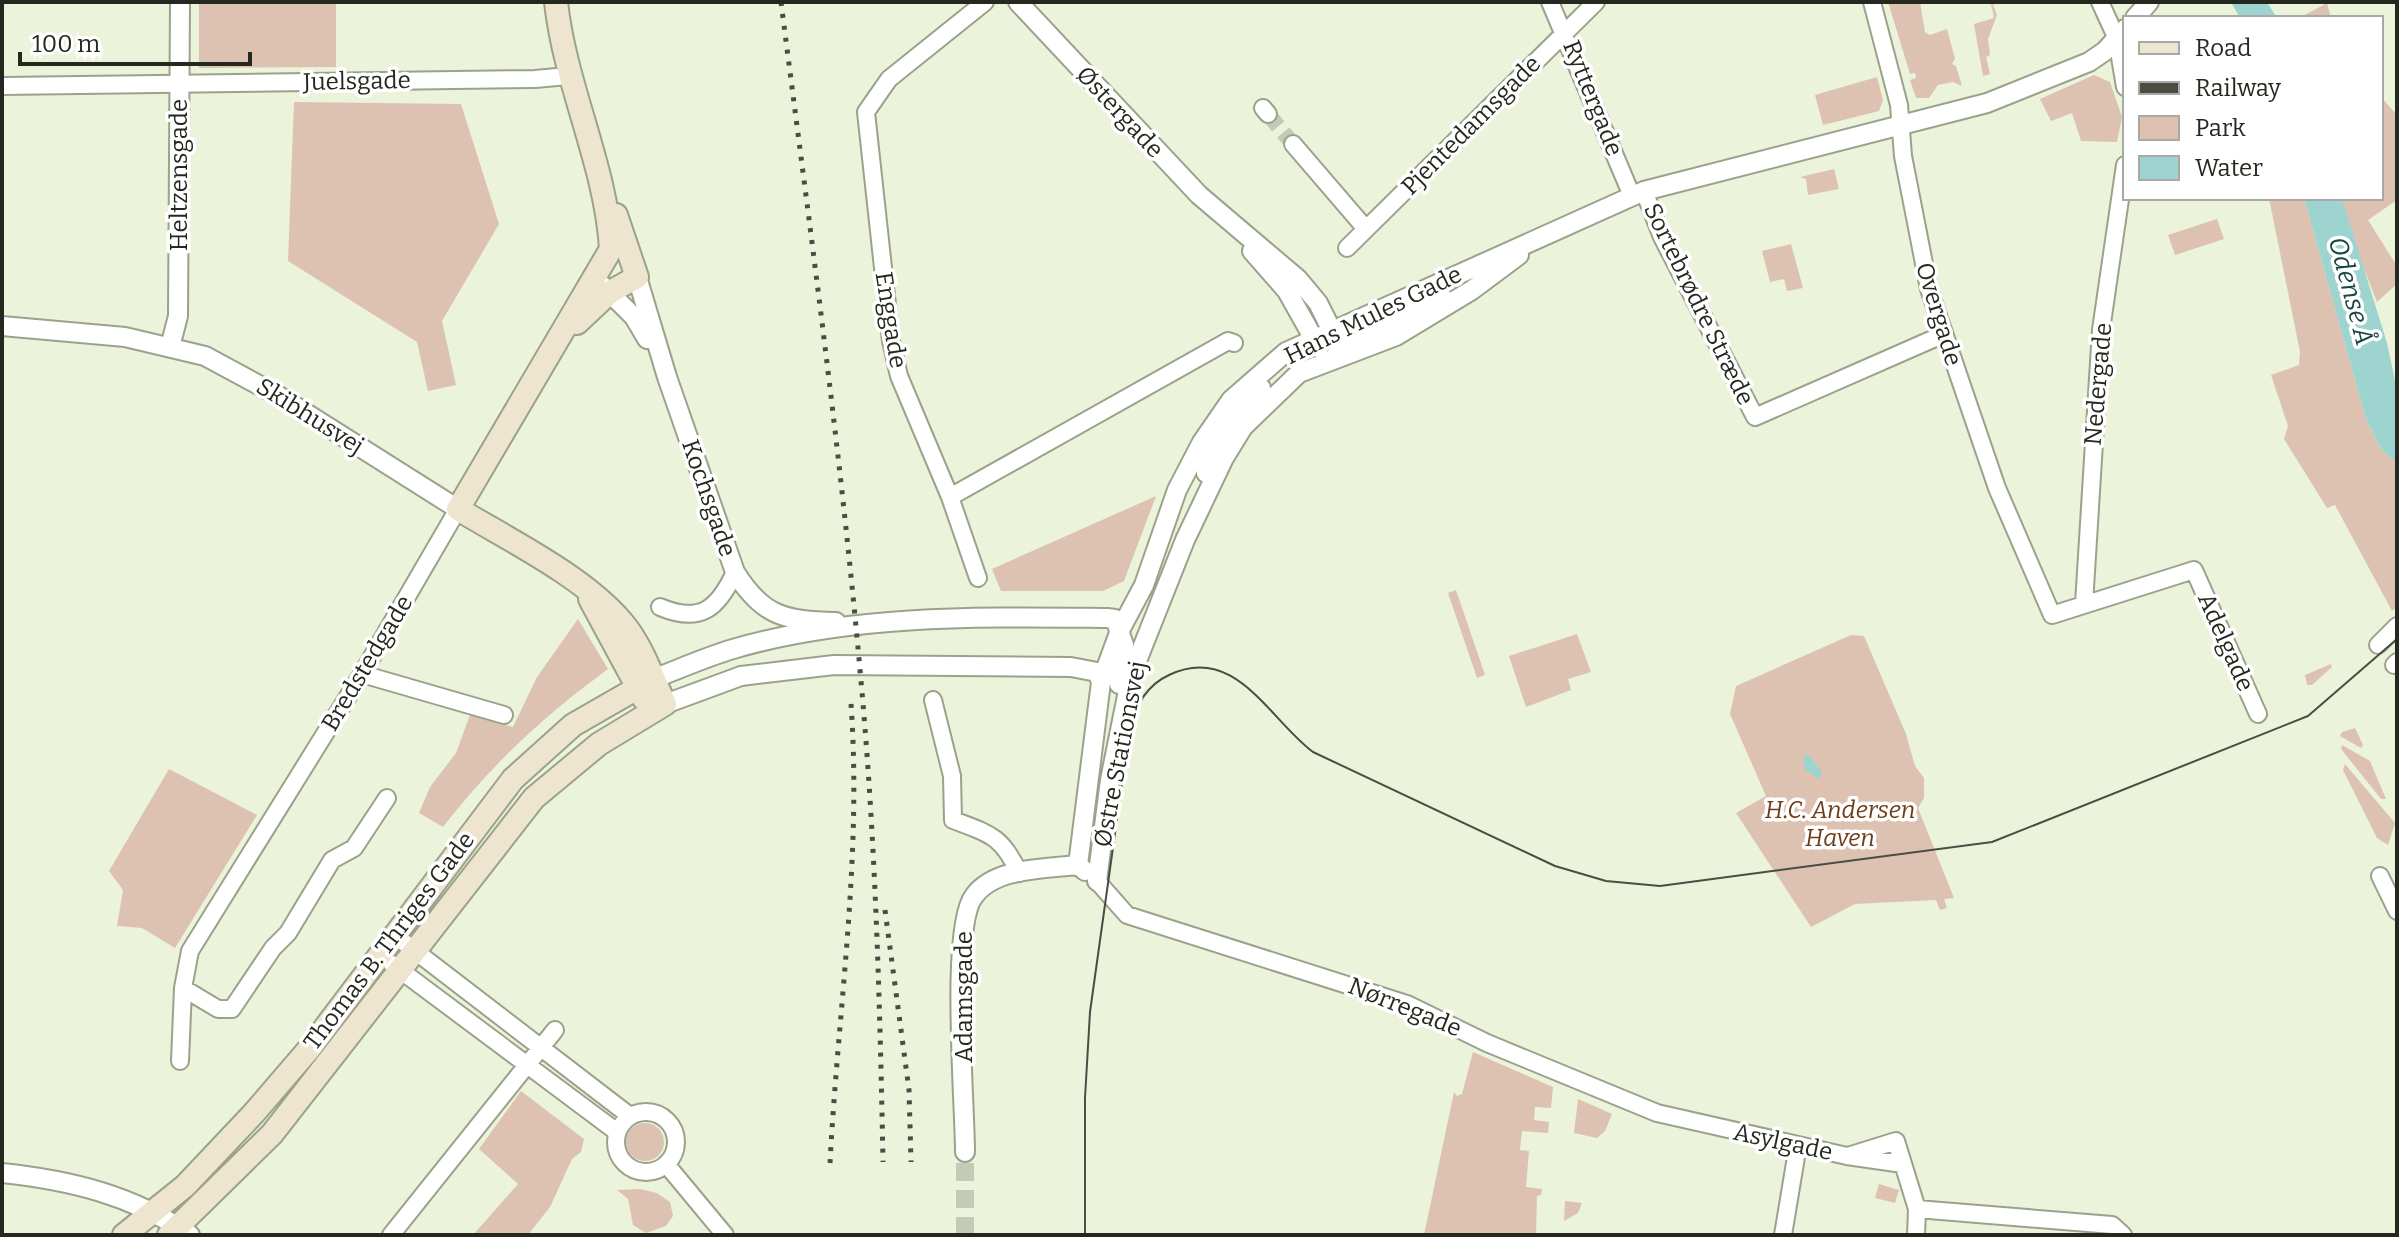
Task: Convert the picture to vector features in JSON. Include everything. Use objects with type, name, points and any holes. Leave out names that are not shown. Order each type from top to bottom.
[{"type":"main road","name":"Kochsgade","points":[[556,2],[568,76],[620,249],[637,277]]},
{"type":"main road","name":"Bredstedgade","points":[[458,509],[559,341],[602,285],[620,249]]},
{"type":"main road","name":"Bredstedgade","points":[[602,285],[637,277]]},
{"type":"main road","name":"Skibhusvej","points":[[458,509],[586,591],[645,683]]},
{"type":"main road","points":[[645,683],[658,707]]},
{"type":"main road","name":"Thomas B. Thriges Gade","points":[[179,1232],[272,1134],[401,971],[405,943],[458,848],[523,770],[573,725],[645,683]]},
{"type":"main road","name":"Thomas B. Thriges Gade","points":[[124,1235],[185,1186],[254,1113],[309,1049],[378,954],[405,943],[534,798],[599,744],[658,707]]},
{"type":"street","name":"Heltzensgade","points":[[170,347],[178,316],[180,2]]},
{"type":"street","name":"Enggade","points":[[978,578],[950,497],[899,376],[891,341],[866,112],[889,79],[985,2]]},
{"type":"street","name":"Østergade","points":[[1018,2],[1172,168],[1298,279],[1318,303],[1332,331],[1333,360]]},
{"type":"street","name":"Ryttergade","points":[[1550,2],[1638,193]]},
{"type":"street","name":"Pjentedamsgade","points":[[1347,248],[1596,2]]},
{"type":"street","name":"Overgade","points":[[1872,2],[1894,78],[1917,237],[1942,335],[1997,488],[2052,615],[2084,604]]},
{"type":"street","points":[[2100,2],[2121,34],[2123,60]]},
{"type":"street","name":"Hans Mules Gade","points":[[1119,643],[1144,585],[1177,490],[1202,442],[1231,400],[1286,352],[1315,343],[1332,331],[1638,193],[1987,103],[2089,62],[2121,34]]},
{"type":"street","name":"Juelsgade","points":[[2,86],[535,79],[568,76]]},
{"type":"street","points":[[1293,144],[1366,229]]},
{"type":"street","name":"Nedergade","points":[[2084,604],[2101,330],[2123,179]]},
{"type":"street","name":"Sortebrødre Stræde","points":[[1638,193],[1755,417],[1942,335]]},
{"type":"street","name":"Østergade","points":[[1227,218],[1287,291],[1315,343],[1333,360]]},
{"type":"street","name":"Hans Mules Gade","points":[[1148,628],[1224,458],[1243,427],[1268,400],[1299,373],[1396,336],[1438,313],[1540,238]]},
{"type":"street","points":[[1333,360],[1352,337],[1437,301],[1485,261]]},
{"type":"street","name":"Kochsgade","points":[[637,277],[667,377],[735,572],[726,591],[713,606],[699,613],[682,616],[660,607]]},
{"type":"street","name":"Kochsgade","points":[[602,285],[634,317],[667,377]]},
{"type":"street","name":"Skibhusvej","points":[[2,326],[81,331],[205,356],[244,375],[458,509]]},
{"type":"street","points":[[950,497],[1228,341],[1234,343]]},
{"type":"street","points":[[1185,540],[1214,449],[1223,434],[1262,387],[1315,343]]},
{"type":"street","name":"Bredstedgade","points":[[180,1061],[183,988],[190,951],[362,674],[458,509]]},
{"type":"street","name":"Adelgade","points":[[2084,604],[2194,570],[2258,714]]},
{"type":"street","points":[[735,572],[758,604],[780,616],[870,623]]},
{"type":"street","name":"Thomas B. Thriges Gade","points":[[645,683],[733,648],[870,623],[986,617],[1107,618],[1115,619],[1119,643]]},
{"type":"street","points":[[2378,645],[2397,626]]},
{"type":"street","points":[[991,665],[1030,656],[1103,656],[1119,643],[1148,628]]},
{"type":"street","name":"Østre Stationsvej","points":[[1097,881],[1110,780],[1131,676],[1148,628]]},
{"type":"street","points":[[1110,780],[1104,751],[1123,668],[1119,643]]},
{"type":"street","name":"Østre Stationsvej","points":[[1078,865],[1101,682],[1119,643]]},
{"type":"street","name":"Thomas B. Thriges Gade","points":[[658,707],[741,676],[834,665],[991,665],[1092,669],[1097,672],[1101,682]]},
{"type":"street","points":[[362,674],[371,680],[504,715]]},
{"type":"street","points":[[933,700],[952,776],[953,820],[993,835],[1007,847],[1019,873]]},
{"type":"street","points":[[183,988],[218,1009],[232,1009],[273,948],[288,933],[332,860],[354,848],[387,798]]},
{"type":"street","points":[[1078,865],[1097,881]]},
{"type":"street","name":"Adamsgade","points":[[965,1152],[963,925],[975,894],[988,884],[1019,873],[1078,865]]},
{"type":"street","points":[[2380,876],[2397,911]]},
{"type":"street","name":"Nørregade","points":[[1097,881],[1127,915],[1407,1004],[1487,1043],[1624,1100],[1720,1128]]},
{"type":"street","points":[[405,943],[630,1116]]},
{"type":"street","points":[[378,954],[617,1132]]},
{"type":"street","points":[[391,1235],[555,1030]]},
{"type":"street","points":[[653,1113],[669,1124],[675,1136],[675,1149],[666,1164],[650,1172],[626,1165],[617,1151],[617,1132],[630,1116],[653,1113]]},
{"type":"street","name":"Asylgade","points":[[1720,1128],[1847,1156],[1903,1164],[1896,1141],[1847,1156]]},
{"type":"street","points":[[1783,1235],[1798,1145]]},
{"type":"street","points":[[666,1164],[725,1235]]},
{"type":"street","points":[[1903,1164],[1917,1209],[1916,1235]]},
{"type":"street","points":[[2,1173],[77,1184],[153,1212]]},
{"type":"street","points":[[1917,1209],[2112,1225],[2123,1235]]},
{"type":"street","name":"Thomas B. Thriges Gade","points":[[153,1212],[179,1232]]},
{"type":"green space","points":[[199,2],[336,2],[336,67],[199,68]]},
{"type":"green space","points":[[1888,2],[1920,2],[1925,32],[1930,35],[1947,29],[1955,59],[1952,64],[1956,66],[1962,86],[1953,82],[1938,85],[1929,98],[1916,98],[1910,80],[1916,78],[1915,73],[1910,74]]},
{"type":"green space","points":[[1996,2],[1993,5],[1997,15],[1988,39],[1990,55],[1986,57],[1990,74],[1983,76],[1974,24],[1994,18],[1991,4]]},
{"type":"green space","points":[[2327,3],[2330,16],[2303,16]]},
{"type":"green space","points":[[2094,75],[2110,82],[2122,117],[2117,142],[2081,141],[2072,113],[2051,121],[2040,99]]},
{"type":"green space","points":[[1877,77],[1883,100],[1879,111],[1823,125],[1815,95]]},
{"type":"green space","points":[[2383,99],[2397,115],[2397,200],[2368,220],[2397,266],[2397,284],[2377,302],[2351,235],[2342,200],[2383,200]]},
{"type":"green space","points":[[294,102],[461,104],[499,224],[442,321],[456,385],[428,391],[417,342],[288,261]]},
{"type":"green space","points":[[1834,169],[1839,189],[1808,195],[1806,179],[1800,177]]},
{"type":"green space","points":[[2269,200],[2305,200],[2366,419],[2381,449],[2397,463],[2397,607],[2392,611],[2335,505],[2327,508],[2284,439],[2288,426],[2271,375],[2299,365],[2300,352]]},
{"type":"green space","points":[[2217,219],[2224,239],[2175,255],[2168,235]]},
{"type":"green space","points":[[1791,244],[1803,288],[1787,291],[1784,279],[1770,282],[1762,251]]},
{"type":"green space","points":[[1156,496],[1124,581],[1103,591],[1001,591],[992,569]]},
{"type":"green space","points":[[1456,590],[1485,675],[1477,678],[1448,593]]},
{"type":"green space","points":[[578,619],[608,669],[520,742],[480,782],[443,827],[419,813],[430,787],[456,753],[470,715],[513,727],[537,677]]},
{"type":"green space","points":[[1577,634],[1591,672],[1568,679],[1571,690],[1526,707],[1509,656]]},
{"type":"green space","name":"H.C. Andersen Haven","points":[[1851,635],[1864,636],[1906,734],[1915,766],[1924,778],[1924,798],[1918,808],[1954,898],[1944,899],[1947,908],[1940,910],[1936,900],[1855,904],[1811,927],[1736,813],[1766,796],[1730,714],[1736,686]]},
{"type":"green space","points":[[2331,664],[2332,667],[2312,685],[2307,685],[2305,675]]},
{"type":"green space","points":[[2355,728],[2363,745],[2361,748],[2340,736],[2342,732]]},
{"type":"green space","points":[[2342,745],[2370,761],[2386,799],[2381,799],[2341,749]]},
{"type":"green space","points":[[2345,764],[2395,823],[2388,845],[2377,838],[2343,770]]},
{"type":"green space","points":[[169,769],[257,815],[175,948],[142,928],[117,926],[123,890],[109,871]]},
{"type":"green space","points":[[1473,1052],[1553,1087],[1551,1108],[1535,1107],[1534,1120],[1549,1122],[1548,1133],[1522,1131],[1520,1150],[1529,1151],[1526,1187],[1542,1189],[1541,1195],[1537,1196],[1536,1235],[1424,1235],[1454,1092],[1457,1096],[1462,1094]]},
{"type":"green space","points":[[521,1091],[584,1139],[581,1152],[572,1159],[550,1207],[528,1235],[473,1235],[518,1184],[479,1149]]},
{"type":"green space","points":[[1578,1099],[1612,1114],[1605,1131],[1597,1138],[1574,1133]]},
{"type":"green space","points":[[645,1123],[659,1128],[664,1142],[659,1156],[645,1161],[631,1156],[626,1142],[631,1128]]},
{"type":"green space","points":[[1879,1184],[1899,1190],[1895,1203],[1875,1198]]},
{"type":"green space","points":[[640,1189],[657,1193],[670,1202],[673,1216],[666,1226],[646,1233],[633,1225],[628,1199],[617,1190]]},
{"type":"green space","points":[[1565,1201],[1582,1203],[1578,1213],[1564,1221]]},
{"type":"water","points":[[2231,2],[2267,2],[2276,16],[2239,16]]},
{"type":"water","name":"Odense Å","points":[[2305,200],[2343,200],[2387,343],[2397,390],[2397,463],[2381,449],[2366,419]]},
{"type":"water","points":[[1804,755],[1809,755],[1822,772],[1819,779],[1804,769]]},
{"type":"tunnel","points":[[1268,114],[1293,144]]},
{"type":"tunnel","points":[[965,1152],[965,1235]]},
{"type":"tram line","points":[[1085,1235],[1085,1098],[1090,1012],[1129,733],[1142,699],[1153,685],[1169,675],[1192,668],[1213,669],[1232,677],[1249,689],[1313,752],[1555,866],[1606,881],[1660,886],[1992,842],[2308,716],[2397,639]]},
{"type":"railway","points":[[781,2],[836,440],[863,704],[874,875],[883,1162]]},
{"type":"railway","points":[[830,1163],[851,876],[854,761],[851,704]]},
{"type":"railway","points":[[885,910],[909,1090],[911,1162]]}]
